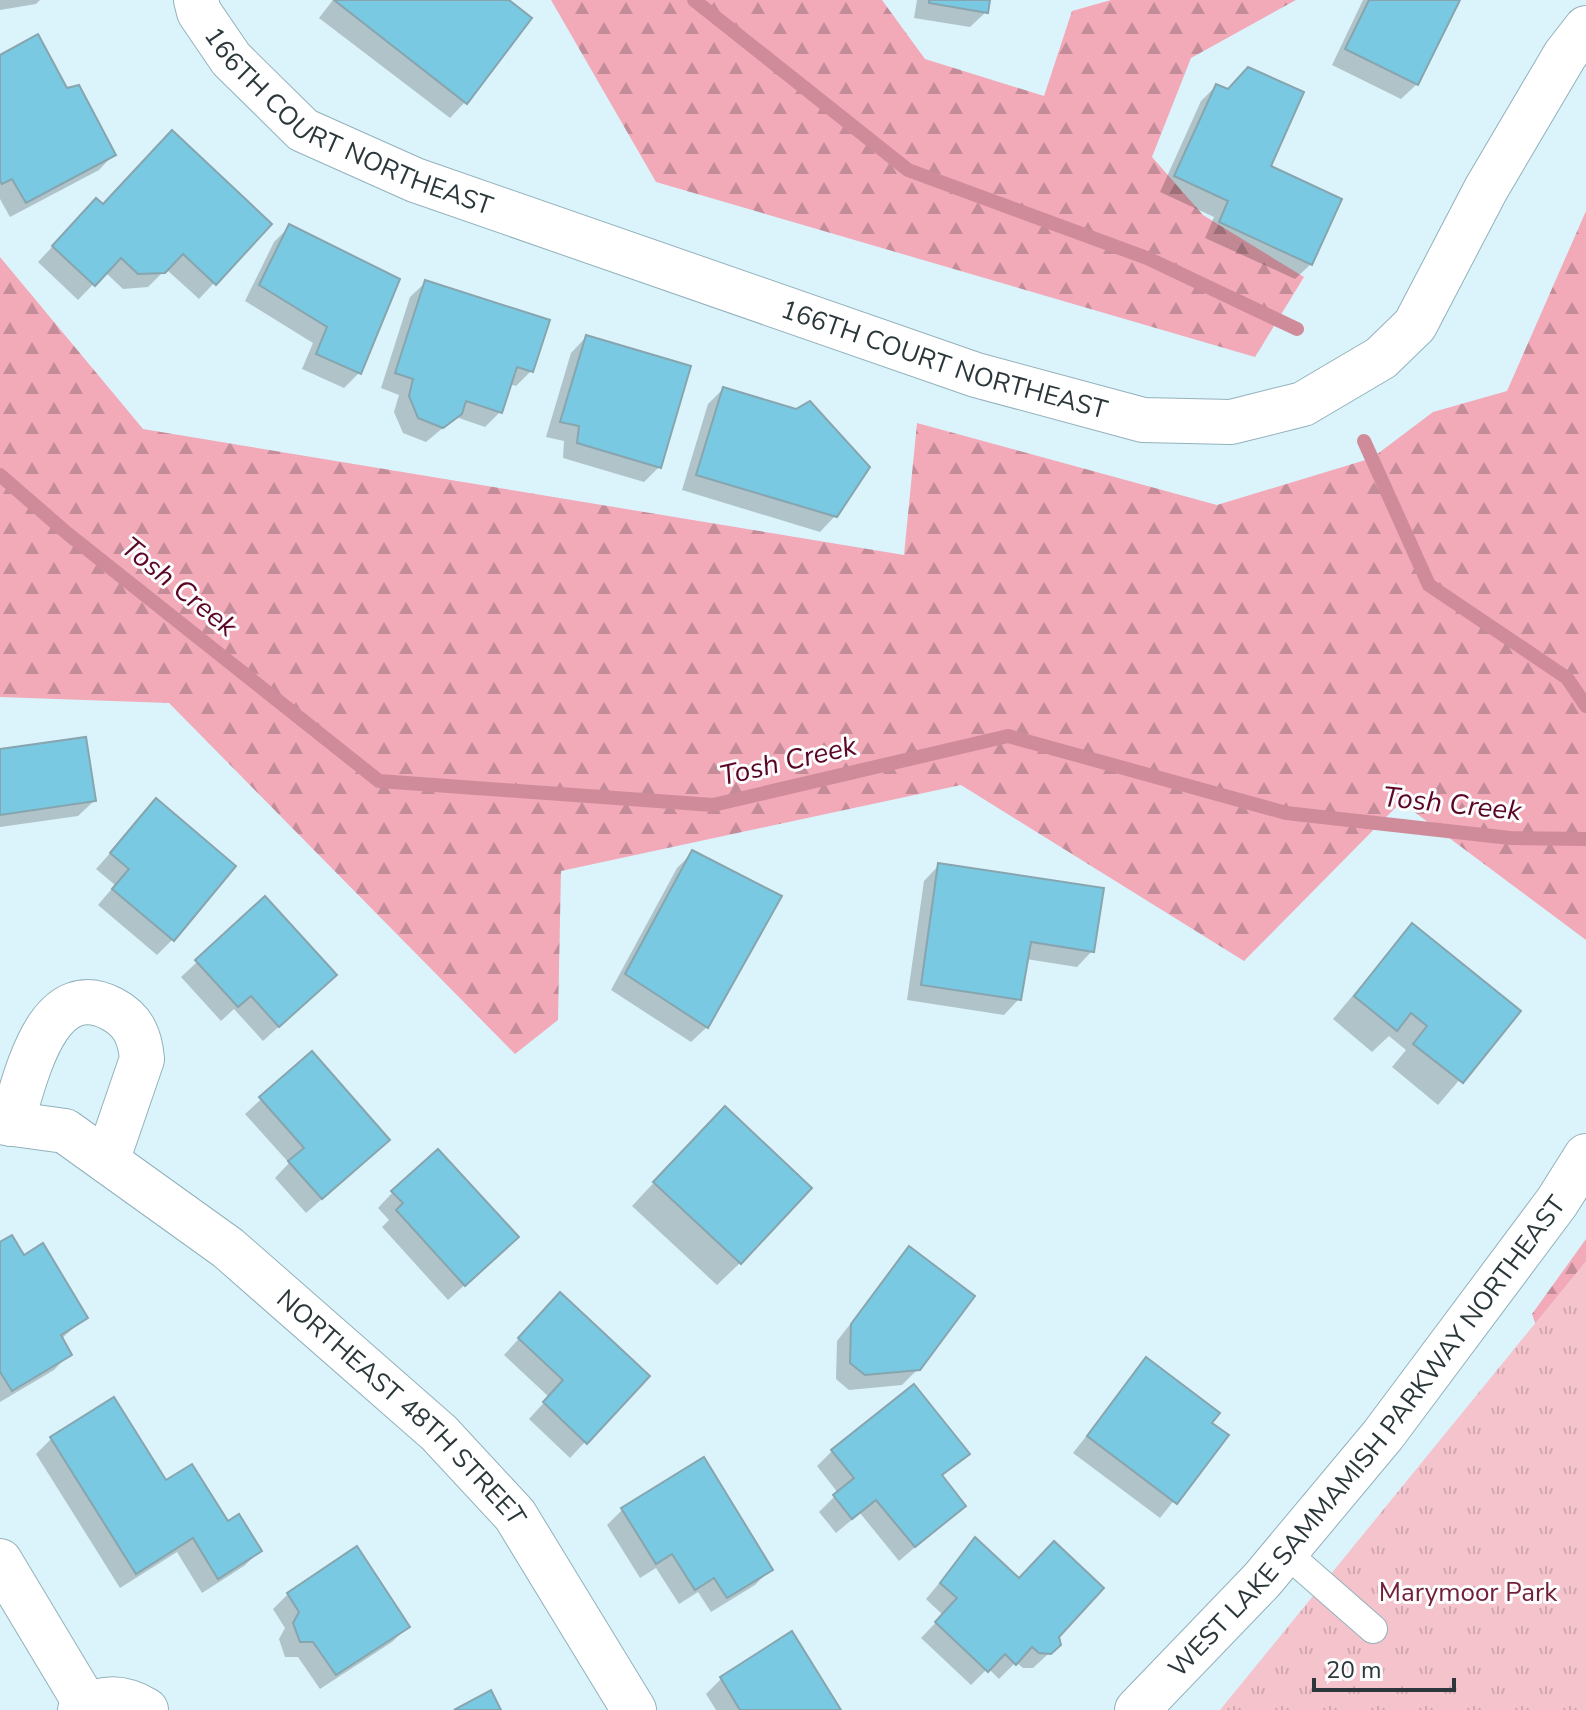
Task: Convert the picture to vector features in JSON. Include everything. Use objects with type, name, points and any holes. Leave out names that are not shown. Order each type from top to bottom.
[{"type":"street","name":"166TH COURT NORTHEAST","points":[[196,0],[199,12],[231,59],[303,130],[415,180],[976,375],[1143,420],[1231,422],[1303,404],[1381,358],[1415,325],[1486,189],[1565,55],[1586,28]]},
{"type":"street","name":"NORTHEAST 48TH STREET","points":[[107,1161],[142,1059],[140,1041],[133,1025],[105,1006],[74,1005],[49,1022],[6,1123],[65,1131],[107,1161],[228,1248],[439,1433],[515,1515],[634,1710]]},
{"type":"street","name":"WEST LAKE SAMMAMISH PARKWAY NORTHEAST","points":[[1137,1710],[1285,1552],[1391,1425],[1557,1202],[1586,1156]]},
{"type":"street","points":[[0,1561],[84,1708],[112,1698],[129,1701],[146,1710]]},
{"type":"lane","points":[[1285,1552],[1373,1629]]},
{"type":"green space","points":[[551,0],[882,0],[925,59],[1044,96],[1072,11],[1111,0],[1296,0],[1191,58],[1152,157],[1203,215],[1304,277],[1255,357],[656,182]]},
{"type":"green space","points":[[1586,211],[1586,940],[1401,802],[1244,961],[961,785],[561,871],[558,1020],[515,1054],[169,703],[0,697],[0,257],[143,429],[904,555],[917,423],[1217,505],[1372,458],[1433,412],[1507,391]]},
{"type":"green space","points":[[1586,1239],[1586,1364],[1548,1360],[1532,1314]]},
{"type":"green space","name":"Marymoor Park","points":[[1586,1261],[1586,1710],[1220,1710]]},
{"type":"building","points":[[334,0],[509,0],[532,18],[467,104]]},
{"type":"building","points":[[929,0],[990,0],[988,13],[929,3]]},
{"type":"building","points":[[1369,0],[1460,0],[1418,85],[1345,49]]},
{"type":"building","points":[[38,34],[67,88],[79,85],[116,155],[26,203],[12,179],[2,184],[0,181],[0,55]]},
{"type":"building","points":[[1248,67],[1304,92],[1271,166],[1342,199],[1312,265],[1219,222],[1228,201],[1174,176],[1216,84],[1228,89]]},
{"type":"building","points":[[172,130],[272,224],[216,285],[183,254],[165,273],[138,274],[121,258],[95,286],[52,246],[96,198],[103,204]]},
{"type":"building","points":[[289,224],[400,279],[361,374],[316,354],[327,327],[259,285]]},
{"type":"building","points":[[425,280],[550,320],[533,372],[517,367],[502,413],[466,401],[462,414],[443,428],[418,418],[409,396],[413,379],[395,373]]},
{"type":"building","points":[[586,335],[691,366],[661,468],[577,443],[579,426],[560,422]]},
{"type":"building","points":[[723,387],[796,409],[810,401],[870,467],[837,517],[696,475]]},
{"type":"building","points":[[86,737],[96,801],[0,815],[0,749]]},
{"type":"building","points":[[156,798],[236,866],[174,941],[112,889],[129,869],[110,853]]},
{"type":"building","points":[[692,850],[782,896],[708,1028],[625,974]]},
{"type":"building","points":[[938,863],[1104,888],[1094,952],[1031,942],[1021,1000],[921,985]]},
{"type":"building","points":[[265,896],[337,975],[279,1027],[251,996],[238,1007],[195,960]]},
{"type":"building","points":[[1412,923],[1521,1011],[1463,1083],[1413,1044],[1427,1026],[1411,1013],[1397,1031],[1354,996]]},
{"type":"building","points":[[312,1051],[390,1140],[322,1199],[288,1161],[304,1148],[259,1097]]},
{"type":"building","points":[[725,1106],[812,1188],[741,1264],[653,1182]]},
{"type":"building","points":[[438,1149],[519,1237],[465,1286],[396,1210],[403,1203],[391,1191]]},
{"type":"building","points":[[12,1235],[24,1255],[43,1243],[88,1318],[61,1335],[72,1355],[12,1391],[0,1372],[0,1242]]},
{"type":"building","points":[[909,1246],[975,1296],[920,1370],[865,1375],[850,1363],[851,1324]]},
{"type":"building","points":[[560,1292],[650,1376],[587,1444],[543,1402],[563,1380],[518,1338]]},
{"type":"building","points":[[1146,1357],[1220,1413],[1212,1423],[1229,1435],[1177,1504],[1087,1436]]},
{"type":"building","points":[[914,1384],[970,1454],[942,1475],[966,1506],[915,1547],[876,1500],[852,1519],[833,1495],[854,1478],[831,1450]]},
{"type":"building","points":[[114,1397],[166,1480],[192,1464],[228,1521],[239,1514],[262,1551],[218,1579],[193,1538],[136,1574],[50,1437]]},
{"type":"building","points":[[704,1457],[773,1570],[727,1598],[714,1578],[695,1590],[672,1554],[656,1564],[621,1508]]},
{"type":"building","points":[[975,1537],[1019,1578],[1054,1541],[1104,1588],[1059,1637],[1061,1645],[1051,1654],[1039,1653],[1032,1647],[1016,1665],[1005,1654],[988,1672],[935,1622],[957,1598],[940,1583]]},
{"type":"building","points":[[357,1546],[410,1627],[336,1675],[313,1642],[300,1642],[293,1623],[299,1612],[287,1593]]},
{"type":"building","points":[[792,1631],[841,1710],[740,1710],[720,1677]]},
{"type":"building","points":[[491,1690],[501,1710],[454,1710]]},
{"type":"waterway","points":[[694,0],[908,170],[1147,258],[1297,329]]},
{"type":"waterway","points":[[1364,441],[1429,585],[1567,678],[1586,706]]},
{"type":"waterway","name":"Tosh Creek","points":[[0,475],[68,534],[379,781],[713,805],[1008,736],[1286,813],[1510,838],[1586,839]]}]
